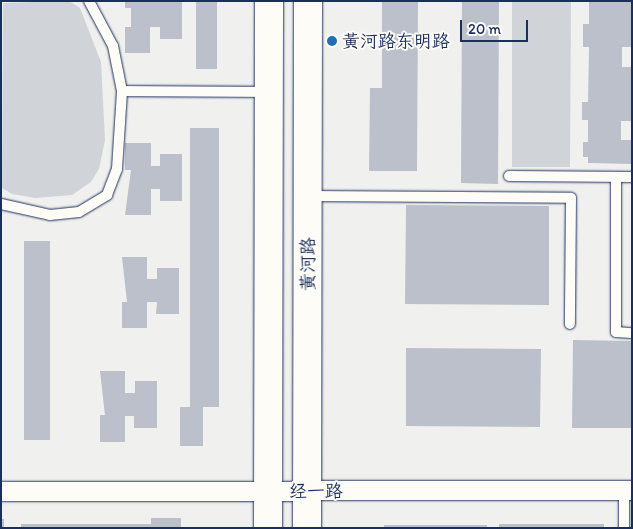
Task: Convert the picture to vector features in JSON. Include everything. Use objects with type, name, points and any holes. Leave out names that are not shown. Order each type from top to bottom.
[{"type":"main road","points":[[268,528],[269,1]]},
{"type":"main road","name":"黄河路","points":[[307,528],[308,1]]},
{"type":"street","name":"经一路","points":[[1,491],[628,490]]},
{"type":"lane","points":[[1,204],[50,215],[79,212],[102,200],[118,169],[122,91],[113,46],[89,1]]},
{"type":"lane","points":[[122,91],[269,92]]},
{"type":"lane","points":[[509,176],[632,177]]},
{"type":"lane","points":[[616,177],[616,332],[632,332]]},
{"type":"lane","points":[[308,196],[572,198],[570,324]]},
{"type":"lane","points":[[624,528],[628,490]]},
{"type":"shaded area","points":[[69,1],[80,8],[101,62],[105,140],[99,169],[91,182],[72,195],[35,198],[12,194],[2,188],[3,3]]},
{"type":"shaded area","points":[[512,1],[571,1],[570,167],[512,167]]},
{"type":"building","points":[[125,1],[182,1],[182,39],[160,39],[160,27],[150,27],[150,53],[125,53],[125,27],[131,27],[131,8],[125,8]]},
{"type":"building","points":[[196,1],[217,1],[217,69],[196,69]]},
{"type":"building","points":[[382,1],[418,1],[417,171],[369,171],[370,88],[382,88]]},
{"type":"building","points":[[462,1],[499,1],[498,184],[461,183]]},
{"type":"building","points":[[589,1],[632,1],[632,47],[622,47],[622,67],[632,67],[632,121],[621,121],[621,140],[632,140],[632,164],[588,163],[588,157],[583,157],[583,142],[588,142],[588,120],[582,120],[582,102],[588,102],[589,47],[583,47],[583,24],[589,24]]},
{"type":"building","points":[[190,128],[219,128],[219,407],[203,407],[203,446],[180,446],[180,407],[190,407]]},
{"type":"building","points":[[125,143],[151,143],[151,166],[160,166],[160,154],[182,154],[182,201],[160,201],[160,189],[151,189],[151,215],[125,215],[131,170],[125,170]]},
{"type":"building","points":[[406,205],[549,206],[549,305],[405,304]]},
{"type":"building","points":[[24,241],[50,241],[50,440],[24,440]]},
{"type":"building","points":[[122,257],[147,257],[147,279],[157,279],[157,268],[179,268],[179,314],[156,314],[157,302],[147,302],[147,328],[122,328],[122,302],[127,302]]},
{"type":"building","points":[[573,340],[632,341],[632,428],[572,428]]},
{"type":"building","points":[[406,348],[541,349],[540,427],[406,426]]},
{"type":"building","points":[[100,371],[125,371],[125,393],[135,393],[135,381],[157,381],[157,428],[134,428],[134,416],[125,416],[125,442],[100,442],[100,415],[105,415]]},
{"type":"building","points":[[151,518],[181,518],[181,528],[21,528],[21,524],[151,524]]},
{"type":"building","points":[[1,519],[4,519],[4,528],[1,528]]},
{"type":"building","points":[[499,524],[604,524],[604,528],[499,528]]},
{"type":"building","points":[[384,525],[487,525],[487,528],[384,528]]},
{"type":"place","name":"黄河路东明路","points":[[332,41]]}]
